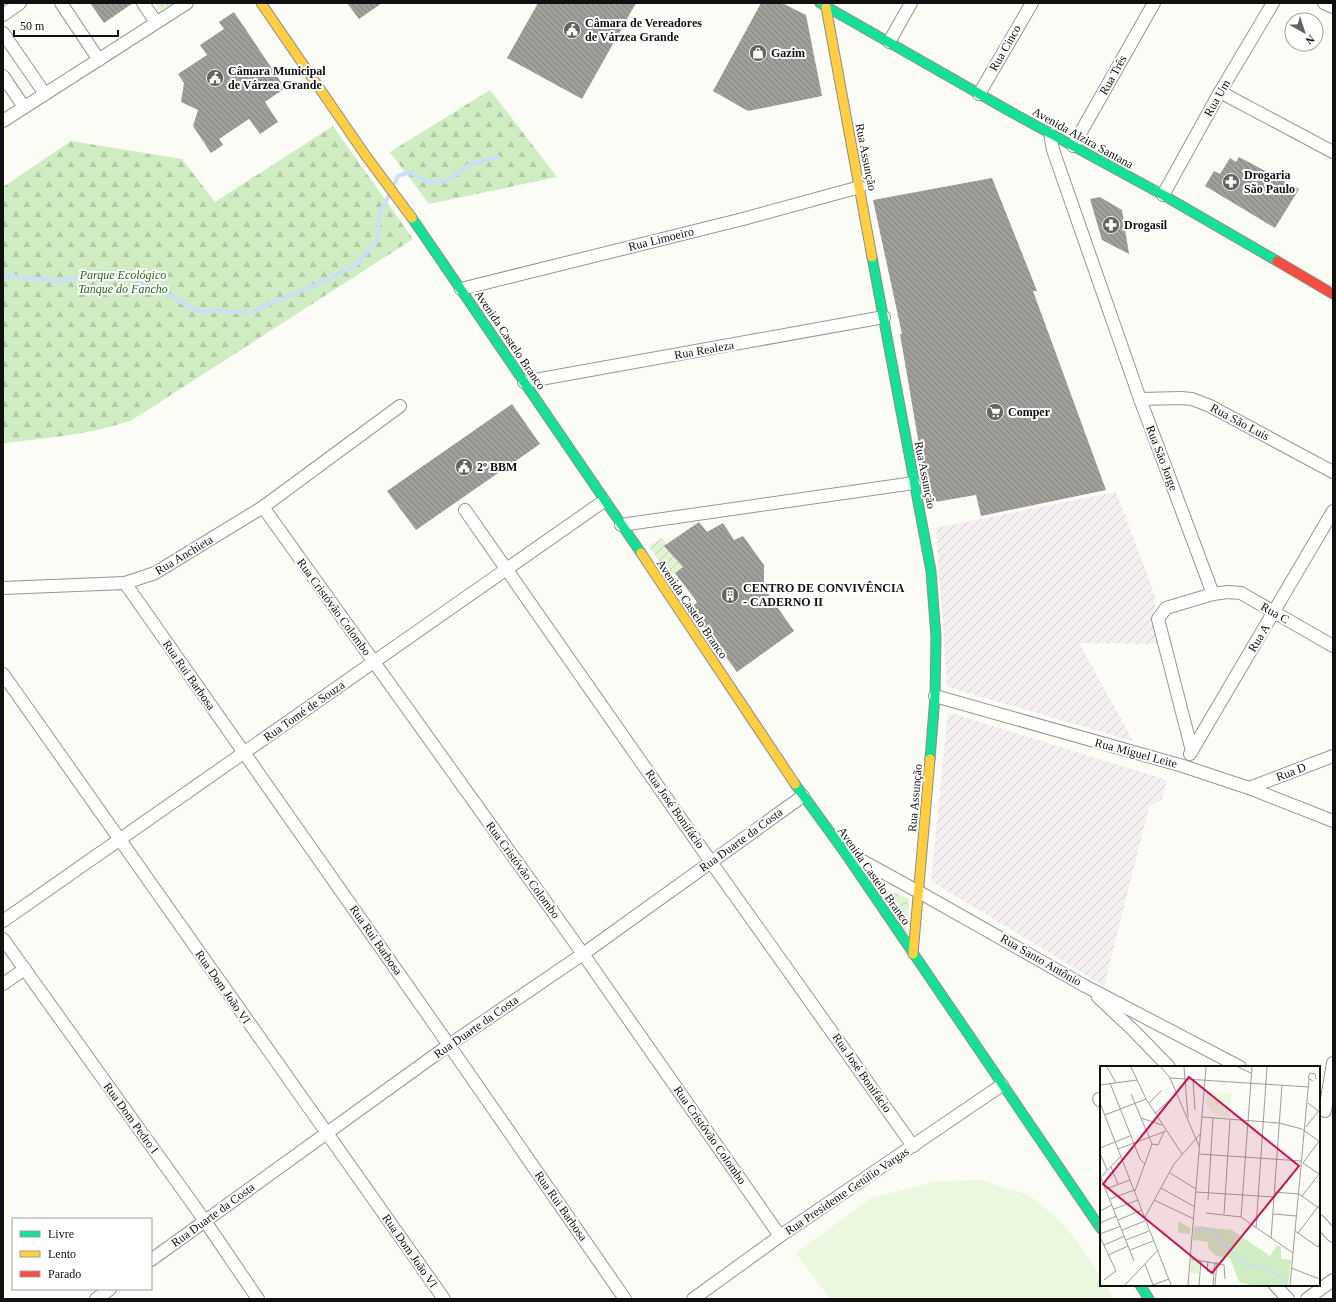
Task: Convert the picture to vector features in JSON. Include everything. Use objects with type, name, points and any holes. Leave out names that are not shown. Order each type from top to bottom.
[{"type":"street","points":[[3,15],[20,3]]},
{"type":"street","points":[[61,3],[99,60]]},
{"type":"street","points":[[143,3],[156,22]]},
{"type":"street","points":[[3,121],[186,3]]},
{"type":"street","name":"Avenida Castelo Branco","points":[[261,3],[385,183],[461,289],[803,796],[843,850],[1100,1228]]},
{"type":"street","points":[[889,42],[911,3]]},
{"type":"street","name":"Rua Cinco","points":[[979,94],[1032,3]]},
{"type":"street","name":"Rua Três","points":[[1073,146],[1154,3]]},
{"type":"street","name":"Rua Um","points":[[1163,196],[1220,92],[1273,3]]},
{"type":"street","points":[[1324,3],[1333,7]]},
{"type":"street","name":"Avenida Alzira Santana","points":[[823,5],[1050,134],[1163,196],[1333,294]]},
{"type":"street","name":"Rua Assunção","points":[[823,5],[860,187],[931,571],[936,637],[935,696],[913,954]]},
{"type":"street","points":[[3,33],[45,94]]},
{"type":"street","points":[[3,76],[24,107]]},
{"type":"street","points":[[1220,92],[1333,152]]},
{"type":"street","name":"Rua São Jorge","points":[[1050,134],[1053,150],[1140,399],[1213,594]]},
{"type":"street","name":"Rua Limoeiro","points":[[461,289],[743,219],[860,187]]},
{"type":"street","name":"Rua Realeza","points":[[524,382],[884,318]]},
{"type":"street","name":"Rua São Luis","points":[[1140,399],[1192,399],[1210,406],[1333,472]]},
{"type":"street","name":"Rua Anchieta","points":[[3,588],[125,583],[155,574],[263,507],[400,406]]},
{"type":"street","points":[[621,525],[914,483]]},
{"type":"street","name":"Rua Tomé de Souza","points":[[3,921],[604,501]]},
{"type":"street","name":"Rua Cristóvão Colombo","points":[[263,507],[583,954],[780,1236]]},
{"type":"street","name":"Rua José Bonifácio","points":[[465,510],[711,862],[914,1146]]},
{"type":"street","name":"Rua A","points":[[1184,766],[1333,511]]},
{"type":"street","name":"Rua Rui Barbosa","points":[[125,583],[625,1299]]},
{"type":"street","name":"Rua C","points":[[1213,594],[1228,592],[1241,593],[1333,646]]},
{"type":"street","points":[[1192,751],[1158,619],[1166,608],[1213,594]]},
{"type":"street","name":"Rua Dom João VI","points":[[3,674],[444,1299]]},
{"type":"street","name":"Rua Miguel Leite","points":[[935,696],[1184,766],[1249,788],[1333,821]]},
{"type":"street","name":"Rua D","points":[[1249,788],[1333,756]]},
{"type":"street","name":"Rua Duarte da Costa","points":[[152,1259],[449,1045],[583,954],[803,796]]},
{"type":"street","name":"Rua Santo Antônio","points":[[843,850],[1085,986],[1238,1066]]},
{"type":"street","name":"Rua Dom Pedro I","points":[[3,939],[205,1221],[258,1299]]},
{"type":"street","points":[[3,984],[25,969]]},
{"type":"street","points":[[1085,986],[1133,1030],[1168,1066]]},
{"type":"street","points":[[1326,1112],[1333,1063]]},
{"type":"street","name":"Rua Presidente Getúlio Vargas","points":[[693,1299],[780,1236],[1002,1085]]},
{"type":"street","points":[[1320,1222],[1333,1236]]},
{"type":"street","points":[[1307,1299],[1333,1280]]},
{"type":"street","points":[[1141,1286],[1149,1299]]},
{"type":"street","points":[[1276,1286],[1288,1299]]},
{"type":"street","points":[[96,1299],[109,1290]]},
{"type":"shaded area","points":[[1116,492],[1156,598],[1153,618],[1160,644],[1079,643],[1133,741],[947,687],[936,528]]},
{"type":"shaded area","points":[[948,712],[1167,780],[1162,799],[1149,807],[1104,986],[931,881]]},
{"type":"green space","points":[[155,3],[173,3],[161,11]]},
{"type":"green space","points":[[490,90],[557,177],[429,204],[390,152]]},
{"type":"green space","name":"Parque Ecológico Tanque do Fancho","points":[[333,126],[413,239],[132,420],[84,433],[3,443],[3,187],[71,141],[182,159],[215,202]]},
{"type":"green space","points":[[662,538],[683,567],[669,577],[649,546]]},
{"type":"green space","points":[[870,882],[909,899],[907,934]]},
{"type":"green space","points":[[980,1180],[1029,1195],[1057,1218],[1079,1243],[1100,1276],[1100,1286],[1106,1286],[1114,1299],[830,1299],[796,1253],[871,1198],[938,1181]]},
{"type":"building","points":[[90,3],[133,3],[104,23]]},
{"type":"building","points":[[347,3],[382,3],[359,19]]},
{"type":"building","name":"Câmara de Vereadores de Várzea Grande","points":[[538,3],[636,3],[582,99],[507,58]]},
{"type":"building","points":[[761,3],[782,3],[806,15],[822,96],[748,111],[713,91]]},
{"type":"building","name":"Câmara Municipal de Várzea Grande","points":[[234,12],[285,88],[265,102],[278,122],[260,134],[249,119],[219,139],[223,145],[211,153],[193,126],[198,110],[181,102],[184,83],[178,74],[207,55],[200,45],[224,29],[219,22]]},
{"type":"building","points":[[1239,157],[1299,189],[1275,228],[1205,186],[1214,171],[1220,174],[1230,158],[1236,162]]},
{"type":"building","name":"Comper","points":[[992,178],[1037,291],[1033,291],[1106,490],[981,516],[976,495],[929,503],[900,334],[902,334],[873,200]]},
{"type":"building","name":"Drogasil","points":[[1100,197],[1122,210],[1129,254],[1102,240],[1090,199]]},
{"type":"building","name":"2º BBM","points":[[512,404],[540,444],[416,530],[387,491]]},
{"type":"building","name":"CENTRO DE CONVIVÊNCIA - CADERNO II","points":[[699,522],[707,532],[723,523],[734,540],[743,536],[764,565],[764,588],[794,631],[737,672],[691,609],[697,602],[675,573],[683,567],[664,546]]},
{"type":"waterway","points":[[393,187],[398,176],[410,172],[426,182],[447,181],[470,164],[498,157]]},
{"type":"waterway","points":[[136,280],[159,289],[197,311],[252,312],[317,284],[356,265],[378,240],[379,215],[389,195]]},
{"type":"waterway","points":[[3,275],[57,281],[116,273]]},
{"type":"traffic: fast","points":[[820,3],[1011,112],[1163,195],[1277,261]]},
{"type":"traffic: fast","points":[[412,218],[641,553]]},
{"type":"traffic: fast","points":[[872,257],[931,571],[936,637],[935,696],[930,759]]},
{"type":"traffic: fast","points":[[795,784],[843,850],[1100,1228]]},
{"type":"traffic: fast","points":[[1141,1286],[1149,1299]]},
{"type":"traffic: slow","points":[[261,3],[366,156],[412,218]]},
{"type":"traffic: slow","points":[[826,7],[872,257]]},
{"type":"traffic: slow","points":[[641,553],[795,784]]},
{"type":"traffic: slow","points":[[913,954],[930,759]]},
{"type":"traffic: jam","points":[[1277,261],[1333,294]]},
{"type":"place","name":"Câmara de Vereadores de Várzea Grande","points":[[572,30]]},
{"type":"place","name":"Gazim","points":[[758,53]]},
{"type":"place","name":"Câmara Municipal de Várzea Grande","points":[[215,78]]},
{"type":"place","name":"Drogaria São Paulo","points":[[1231,182]]},
{"type":"place","name":"Drogasil","points":[[1111,225]]},
{"type":"place","name":"Comper","points":[[995,412]]},
{"type":"place","name":"2º BBM","points":[[464,467]]},
{"type":"place","name":"CENTRO DE CONVIVÊNCIA - CADERNO II","points":[[730,595]]}]
